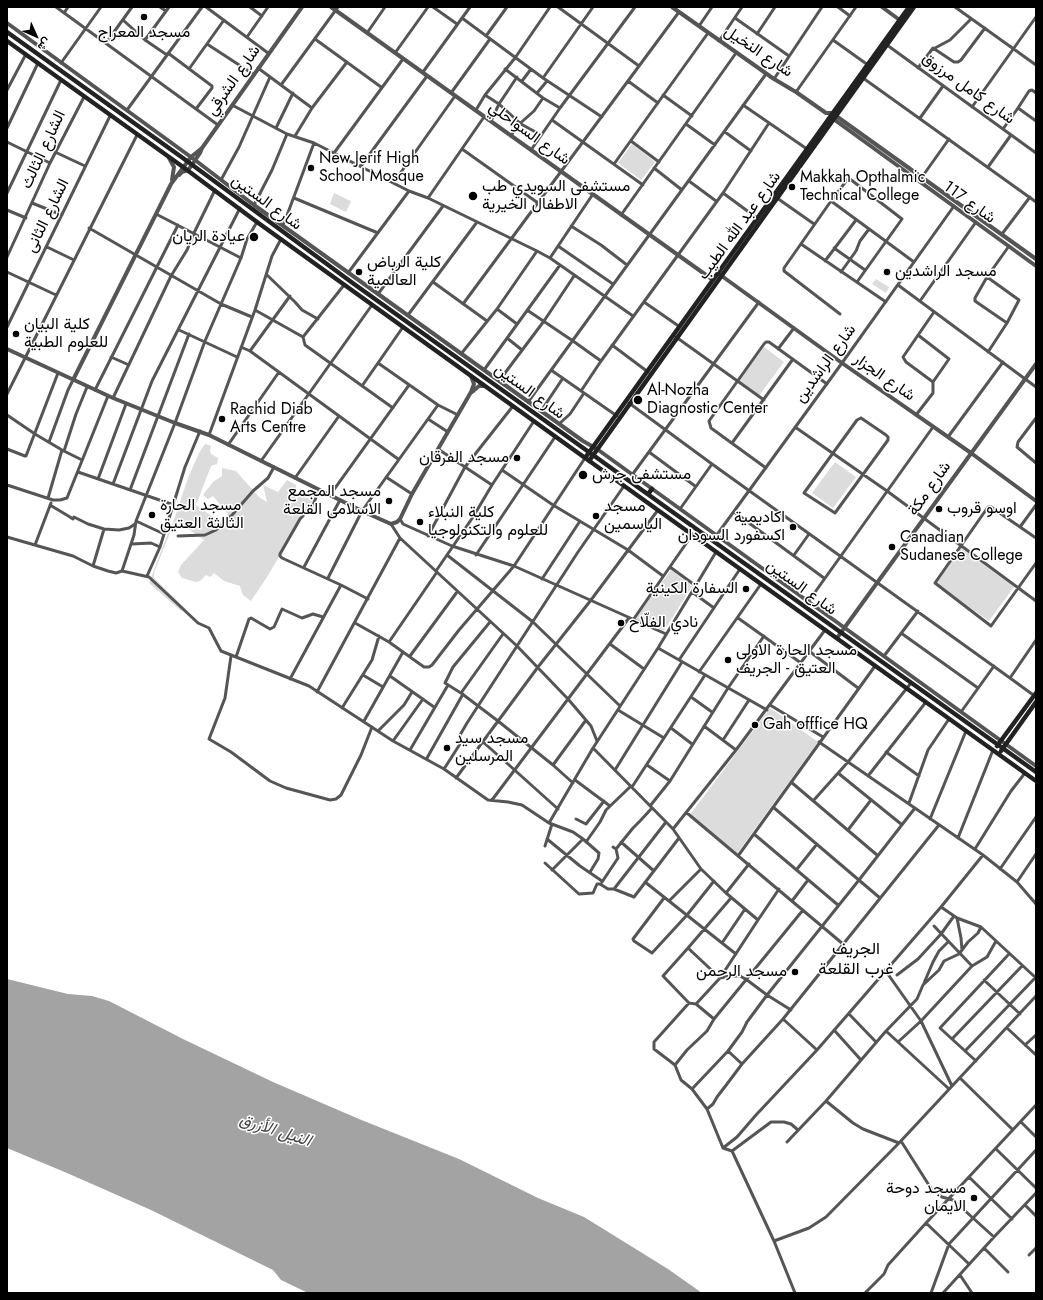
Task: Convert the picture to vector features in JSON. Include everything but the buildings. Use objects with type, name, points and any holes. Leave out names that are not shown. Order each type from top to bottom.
[{"type":"main road","name":"شارع عبد الله الطيب","points":[[628,403],[648,372],[714,281],[777,198],[807,149],[863,78],[886,45],[909,7]]},
{"type":"main road","name":"شارع عبد الله الطيب","points":[[720,274],[757,218],[795,169],[868,64],[901,21],[914,7]]},
{"type":"main road","name":"شارع الستين","points":[[7,32],[192,164],[348,279],[512,393],[591,453],[920,690],[999,743],[1036,772]]},
{"type":"main road","name":"شارع الستين","points":[[7,41],[110,116],[188,170],[344,285],[1036,781]]},
{"type":"main road","name":"شارع عبد الله الطيب","points":[[587,459],[676,338],[681,328]]},
{"type":"main road","points":[[648,494],[652,489]]},
{"type":"main road","points":[[708,546],[712,540]]},
{"type":"main road","points":[[769,581],[772,576]]},
{"type":"main road","points":[[916,695],[920,690]]},
{"type":"main road","points":[[993,750],[1035,695]]},
{"type":"main road","points":[[999,754],[1036,702]]},
{"type":"street","points":[[56,7],[218,125]]},
{"type":"street","points":[[64,13],[68,7]]},
{"type":"street","points":[[61,63],[101,7]]},
{"type":"street","points":[[106,43],[132,7]]},
{"type":"street","points":[[160,7],[166,11]]},
{"type":"street","points":[[145,40],[169,7]]},
{"type":"street","points":[[127,110],[202,7]]},
{"type":"street","points":[[206,7],[268,53]]},
{"type":"street","points":[[250,7],[262,16]]},
{"type":"street","points":[[247,38],[268,7]]},
{"type":"street","name":"شارع الشرقي","points":[[198,152],[302,7]]},
{"type":"street","name":"شارع السواحلي","points":[[331,7],[337,9],[403,59],[714,281]]},
{"type":"street","points":[[367,32],[385,7]]},
{"type":"street","points":[[395,53],[428,7]]},
{"type":"street","points":[[434,7],[457,24]]},
{"type":"street","points":[[423,72],[470,7]]},
{"type":"street","points":[[486,36],[507,7]]},
{"type":"street","points":[[476,110],[485,95],[515,58],[550,7]]},
{"type":"street","points":[[558,7],[639,66]]},
{"type":"street","points":[[543,78],[593,7]]},
{"type":"street","points":[[531,150],[560,108],[635,7]]},
{"type":"street","name":"شارع النخيل","points":[[672,7],[766,74],[832,116]]},
{"type":"street","points":[[699,26],[712,7]]},
{"type":"street","points":[[719,41],[742,7]]},
{"type":"street","points":[[757,34],[775,7]]},
{"type":"street","points":[[774,79],[822,7]]},
{"type":"street","points":[[838,7],[850,16]]},
{"type":"street","points":[[796,92],[856,7]]},
{"type":"street","points":[[882,7],[901,21]]},
{"type":"street","points":[[955,7],[1036,65]]},
{"type":"street","points":[[960,11],[962,7]]},
{"type":"street","points":[[281,85],[337,9]]},
{"type":"street","points":[[463,304],[679,12]]},
{"type":"street","points":[[972,107],[1036,17]]},
{"type":"street","points":[[462,18],[546,81],[602,117]]},
{"type":"street","points":[[734,18],[789,56]]},
{"type":"street","points":[[918,68],[933,48],[950,40],[971,19]]},
{"type":"street","points":[[124,20],[145,40],[168,54],[212,87],[196,108]]},
{"type":"street","points":[[189,69],[224,20]]},
{"type":"street","points":[[7,23],[191,156],[254,206],[462,354],[499,381],[512,393],[542,411],[595,448],[884,656],[961,712],[999,743]]},
{"type":"street","points":[[935,48],[954,62],[958,62],[985,28]]},
{"type":"street","points":[[614,164],[708,33]]},
{"type":"street","points":[[315,39],[382,87]]},
{"type":"street","points":[[394,182],[490,39]]},
{"type":"street","points":[[833,40],[868,64]]},
{"type":"street","points":[[207,44],[253,74]]},
{"type":"street","name":"شارع كامل مرزوق","points":[[886,45],[1036,153]]},
{"type":"street","points":[[621,215],[736,53]]},
{"type":"street","points":[[7,90],[26,54]]},
{"type":"street","points":[[334,153],[403,59]]},
{"type":"street","points":[[295,136],[312,108],[347,62]]},
{"type":"street","points":[[7,128],[38,63]]},
{"type":"street","points":[[258,68],[312,108]]},
{"type":"street","points":[[505,69],[543,98],[560,108]]},
{"type":"street","points":[[522,81],[531,69]]},
{"type":"street","points":[[528,402],[766,74]]},
{"type":"street","points":[[361,166],[427,76]]},
{"type":"street","points":[[221,180],[239,147],[270,77]]},
{"type":"street","points":[[491,121],[499,104],[517,77]]},
{"type":"street","points":[[863,78],[1036,202]]},
{"type":"street","points":[[7,193],[60,80]]},
{"type":"street","points":[[538,93],[546,81]]},
{"type":"street","points":[[628,81],[658,103]]},
{"type":"street","points":[[920,118],[943,86]]},
{"type":"street","points":[[1003,129],[1018,108],[1028,90],[1032,90],[1036,94]]},
{"type":"street","points":[[276,128],[292,93]]},
{"type":"street","points":[[485,95],[499,104],[521,124],[541,135]]},
{"type":"street","points":[[663,95],[692,116]]},
{"type":"street","name":"الشارع الثالث","points":[[7,257],[50,163],[84,97]]},
{"type":"street","points":[[511,136],[516,127],[534,111],[543,98]]},
{"type":"street","points":[[232,105],[287,134],[314,143],[394,182],[409,191],[428,198],[537,251],[550,258],[633,316]]},
{"type":"street","points":[[743,105],[807,149]]},
{"type":"street","points":[[1018,108],[1036,121]]},
{"type":"street","name":"الشارع الثانى","points":[[7,327],[110,116]]},
{"type":"street","points":[[428,198],[484,116]]},
{"type":"street","name":"شارع 117","points":[[832,116],[922,177],[1036,259]]},
{"type":"street","name":"شارع 117","points":[[832,116],[1036,266]]},
{"type":"street","points":[[552,120],[642,185]]},
{"type":"street","points":[[559,424],[570,414],[601,361],[723,193],[769,123]]},
{"type":"street","points":[[686,124],[715,145]]},
{"type":"street","points":[[725,132],[751,151]]},
{"type":"street","points":[[254,206],[272,170],[287,134]]},
{"type":"street","points":[[7,394],[137,135]]},
{"type":"street","points":[[988,168],[1011,135]]},
{"type":"street","points":[[922,177],[949,139]]},
{"type":"street","points":[[631,141],[659,162]]},
{"type":"street","points":[[7,142],[50,163]]},
{"type":"street","points":[[283,226],[314,143]]},
{"type":"street","points":[[462,149],[538,203]]},
{"type":"street","points":[[56,152],[85,166]]},
{"type":"street","points":[[185,152],[198,152]]},
{"type":"street","points":[[49,442],[68,390],[171,184],[191,156],[198,152]]},
{"type":"street","points":[[171,184],[180,173],[188,170],[195,160],[198,152]]},
{"type":"street","points":[[198,152],[203,166]]},
{"type":"street","points":[[168,156],[172,162],[174,171],[171,184]]},
{"type":"street","points":[[654,168],[682,190]]},
{"type":"street","points":[[840,314],[784,271],[784,268],[814,224],[847,180],[852,180],[902,219],[857,282]]},
{"type":"street","points":[[689,181],[716,201]]},
{"type":"street","points":[[113,398],[172,276],[187,250],[215,190]]},
{"type":"street","points":[[348,273],[409,191]]},
{"type":"street","points":[[723,193],[757,218]]},
{"type":"street","points":[[550,258],[593,194]]},
{"type":"street","points":[[1002,234],[1030,197]]},
{"type":"street","points":[[294,198],[378,234]]},
{"type":"street","points":[[777,198],[814,224]]},
{"type":"street","points":[[831,201],[914,262]]},
{"type":"street","points":[[32,203],[62,215]]},
{"type":"street","points":[[378,294],[443,206]]},
{"type":"street","name":"شارع الراشدين","points":[[716,536],[954,206]]},
{"type":"street","points":[[113,484],[152,381],[221,248],[240,208]]},
{"type":"street","points":[[964,213],[967,209]]},
{"type":"street","points":[[7,210],[26,218]]},
{"type":"street","points":[[156,214],[241,258]]},
{"type":"street","points":[[825,261],[856,220]]},
{"type":"street","points":[[122,571],[132,544],[135,522],[175,424],[205,341],[241,258],[247,239],[257,222]]},
{"type":"street","points":[[408,316],[476,222]]},
{"type":"street","points":[[920,301],[976,222]]},
{"type":"street","points":[[95,390],[178,225]]},
{"type":"street","points":[[571,226],[601,245],[627,265]]},
{"type":"street","points":[[90,228],[221,304],[252,317]]},
{"type":"street","points":[[841,272],[869,229]]},
{"type":"street","points":[[209,435],[255,310],[272,256],[281,239]]},
{"type":"street","points":[[801,244],[886,302]]},
{"type":"street","points":[[558,246],[613,284]]},
{"type":"street","points":[[1007,323],[975,300],[975,298],[1009,246]]},
{"type":"street","points":[[47,247],[74,260]]},
{"type":"street","points":[[834,248],[865,270]]},
{"type":"street","points":[[462,354],[497,309],[537,251]]},
{"type":"street","points":[[484,370],[560,265]]},
{"type":"street","points":[[7,272],[56,295]]},
{"type":"street","name":"شارع الجزار","points":[[720,274],[1036,501]]},
{"type":"street","points":[[267,275],[277,283],[302,310],[318,319]]},
{"type":"street","points":[[499,381],[544,321],[574,276]]},
{"type":"street","points":[[987,278],[1019,300],[1007,323],[988,352]]},
{"type":"street","points":[[433,282],[487,321]]},
{"type":"street","points":[[303,337],[344,285]]},
{"type":"street","points":[[898,285],[1036,387]]},
{"type":"street","points":[[250,351],[290,296]]},
{"type":"street","points":[[644,302],[681,328]]},
{"type":"street","points":[[632,475],[759,302]]},
{"type":"street","points":[[262,461],[372,305]]},
{"type":"street","points":[[497,309],[517,324]]},
{"type":"street","points":[[255,310],[303,337],[305,345],[393,408]]},
{"type":"street","points":[[527,310],[601,361]]},
{"type":"street","points":[[933,382],[903,357],[934,312]]},
{"type":"street","points":[[362,386],[403,327]]},
{"type":"street","points":[[778,349],[794,328]]},
{"type":"street","points":[[179,330],[237,357]]},
{"type":"street","points":[[130,490],[189,334]]},
{"type":"street","points":[[916,415],[933,393],[933,382],[949,359],[918,335]]},
{"type":"street","points":[[507,338],[522,350]]},
{"type":"street","points":[[676,338],[764,400]]},
{"type":"street","points":[[766,468],[711,428],[709,421],[737,381],[766,342],[769,342],[827,384]]},
{"type":"street","points":[[612,345],[648,372]]},
{"type":"street","points":[[241,347],[250,351],[398,460]]},
{"type":"street","points":[[7,349],[126,404],[175,424],[209,435],[391,524],[400,538],[538,667],[586,720],[597,742]]},
{"type":"street","points":[[111,357],[129,365]]},
{"type":"street","points":[[732,443],[793,359]]},
{"type":"street","points":[[948,437],[1002,362]]},
{"type":"street","points":[[378,363],[438,405],[458,415]]},
{"type":"street","name":"شارع مكة","points":[[837,638],[1036,364]]},
{"type":"street","points":[[551,370],[617,417]]},
{"type":"street","points":[[228,445],[279,372]]},
{"type":"street","points":[[7,449],[26,457],[58,373]]},
{"type":"street","points":[[391,524],[400,519],[412,494],[471,392],[474,384],[471,376]]},
{"type":"street","points":[[542,411],[563,378]]},
{"type":"street","points":[[330,495],[409,385]]},
{"type":"street","points":[[471,392],[479,386],[485,386]]},
{"type":"street","points":[[48,498],[63,450],[87,387]]},
{"type":"street","points":[[7,485],[53,500],[67,498],[108,396]]},
{"type":"street","points":[[628,403],[1035,695]]},
{"type":"street","points":[[98,479],[126,404]]},
{"type":"street","points":[[328,578],[362,511],[438,405]]},
{"type":"street","points":[[428,536],[465,467],[513,406]]},
{"type":"street","points":[[7,415],[35,434],[82,460]]},
{"type":"street","points":[[295,478],[339,416]]},
{"type":"street","points":[[428,418],[448,432]]},
{"type":"street","points":[[861,418],[888,437],[888,440],[835,513],[804,493],[833,453],[861,418]]},
{"type":"street","points":[[1036,418],[1018,442],[1017,447],[1036,463]]},
{"type":"street","points":[[389,642],[534,421]]},
{"type":"street","points":[[795,427],[887,491],[1036,601]]},
{"type":"street","points":[[808,602],[933,427]]},
{"type":"street","points":[[147,576],[160,547],[185,467],[200,431]]},
{"type":"street","points":[[476,555],[556,437]]},
{"type":"street","points":[[959,445],[969,447],[976,445]]},
{"type":"street","points":[[438,449],[492,485]]},
{"type":"street","points":[[649,452],[695,486]]},
{"type":"street","points":[[355,623],[389,642],[424,667],[432,666],[459,630],[514,566],[554,505],[587,459]]},
{"type":"street","points":[[680,509],[712,464]]},
{"type":"street","points":[[178,536],[205,535],[216,530],[233,514],[253,491],[268,478],[274,468]]},
{"type":"street","points":[[502,470],[554,505],[628,550],[663,576]]},
{"type":"street","points":[[78,472],[174,505]]},
{"type":"street","points":[[386,477],[412,494]]},
{"type":"street","points":[[444,769],[460,744],[460,735],[462,730],[558,585],[578,552],[624,486]]},
{"type":"street","points":[[319,490],[313,505],[300,519],[280,554],[282,558],[328,578],[368,599]]},
{"type":"street","points":[[35,545],[53,500]]},
{"type":"street","points":[[304,567],[340,500]]},
{"type":"street","points":[[50,505],[73,519],[74,517],[88,524],[104,529],[119,530],[129,528],[135,522]]},
{"type":"street","points":[[1020,527],[1036,505]]},
{"type":"street","points":[[1036,538],[991,507],[988,507],[935,583],[991,626],[1036,563]]},
{"type":"street","points":[[456,778],[538,667],[591,600],[658,510]]},
{"type":"street","points":[[734,512],[824,578]]},
{"type":"street","points":[[400,519],[403,524],[428,536],[476,555],[514,566],[666,634]]},
{"type":"street","points":[[542,579],[580,521]]},
{"type":"street","points":[[135,522],[164,534]]},
{"type":"street","points":[[93,566],[104,529]]},
{"type":"street","points":[[794,555],[809,534]]},
{"type":"street","points":[[492,800],[610,644],[631,619],[692,535]]},
{"type":"street","points":[[7,537],[73,556],[93,566],[116,573],[122,571],[151,578],[198,624],[210,628],[221,651],[299,682],[318,692],[393,741],[427,758],[488,800],[508,802],[522,806],[551,824],[573,832],[599,853],[598,859],[590,872]]},
{"type":"street","points":[[318,692],[400,538]]},
{"type":"street","points":[[132,544],[152,543],[160,547]]},
{"type":"street","points":[[545,846],[551,824],[574,781],[597,742],[658,648],[716,552]]},
{"type":"street","points":[[447,555],[533,622],[620,706]]},
{"type":"street","points":[[670,567],[696,586]]},
{"type":"street","points":[[615,770],[643,726],[680,661],[740,569]]},
{"type":"street","points":[[699,672],[761,584]]},
{"type":"street","points":[[290,679],[341,585]]},
{"type":"street","points":[[410,656],[457,592]]},
{"type":"street","points":[[692,592],[714,608]]},
{"type":"street","points":[[236,657],[249,619],[251,618],[270,628],[274,627],[282,610],[302,618],[313,614],[323,617]]},
{"type":"street","points":[[884,656],[918,611]]},
{"type":"street","points":[[738,618],[801,663]]},
{"type":"street","points":[[490,622],[453,668],[445,681],[448,685],[498,721],[574,781],[610,806]]},
{"type":"street","points":[[673,829],[767,710],[825,630]]},
{"type":"street","points":[[902,633],[978,688]]},
{"type":"street","points":[[427,758],[462,694],[503,634]]},
{"type":"street","points":[[342,708],[372,660],[379,636]]},
{"type":"street","points":[[545,863],[579,894],[594,892],[596,885],[601,883],[618,858],[615,848],[651,807],[670,781],[712,712],[764,636]]},
{"type":"street","points":[[1010,678],[1036,640]]},
{"type":"street","points":[[610,644],[644,669]]},
{"type":"street","points":[[658,648],[767,710]]},
{"type":"street","points":[[809,651],[858,688]]},
{"type":"street","points":[[364,721],[403,652]]},
{"type":"street","points":[[231,656],[225,698],[209,739],[231,752],[270,781],[286,788],[330,800],[336,799],[341,795],[372,727]]},
{"type":"street","points":[[738,856],[875,666]]},
{"type":"street","points":[[961,712],[994,666]]},
{"type":"street","points":[[363,675],[383,687]]},
{"type":"street","points":[[586,842],[600,822],[604,813],[632,787],[705,675]]},
{"type":"street","points":[[390,676],[434,707]]},
{"type":"street","points":[[814,801],[848,762],[911,683]]},
{"type":"street","points":[[410,750],[448,685]]},
{"type":"street","points":[[378,731],[404,705],[412,692]]},
{"type":"street","points":[[691,697],[712,712]]},
{"type":"street","points":[[393,741],[423,699]]},
{"type":"street","points":[[723,740],[749,700]]},
{"type":"street","points":[[868,776],[926,702]]},
{"type":"street","points":[[770,705],[823,738]]},
{"type":"street","points":[[618,710],[664,738]]},
{"type":"street","points":[[909,803],[928,750],[949,719]]},
{"type":"street","points":[[553,765],[586,720]]},
{"type":"street","points":[[704,726],[736,750]]},
{"type":"street","points":[[671,728],[692,744]]},
{"type":"street","points":[[930,819],[966,731]]},
{"type":"street","points":[[483,742],[558,809]]},
{"type":"street","points":[[819,742],[975,849],[1017,882],[1036,903]]},
{"type":"street","points":[[1004,747],[1036,766]]},
{"type":"street","points":[[594,748],[673,829],[701,869],[731,898],[758,920]]},
{"type":"street","points":[[958,838],[993,750]]},
{"type":"street","points":[[886,752],[918,776]]},
{"type":"street","points":[[647,765],[670,781]]},
{"type":"street","points":[[838,773],[901,824]]},
{"type":"street","points":[[975,849],[1024,773]]},
{"type":"street","points":[[791,782],[877,855]]},
{"type":"street","points":[[848,830],[871,800]]},
{"type":"street","points":[[576,819],[586,824],[604,801]]},
{"type":"street","points":[[773,807],[880,898]]},
{"type":"street","points":[[692,1089],[728,1051],[767,995],[915,808]]},
{"type":"street","points":[[687,813],[843,944]]},
{"type":"street","points":[[1000,869],[1036,817]]},
{"type":"street","points":[[614,889],[666,822]]},
{"type":"street","points":[[707,1109],[728,1084],[742,1064],[791,1010],[939,825]]},
{"type":"street","points":[[754,834],[838,905]]},
{"type":"street","points":[[547,839],[590,872],[608,889],[614,889],[633,898],[679,838]]},
{"type":"street","points":[[552,870],[568,856],[583,839]]},
{"type":"street","points":[[621,842],[654,871]]},
{"type":"street","points":[[797,869],[817,844]]},
{"type":"street","points":[[1017,882],[1036,854]]},
{"type":"street","points":[[723,1148],[737,1137],[849,1014],[885,970],[941,907],[983,855]]},
{"type":"street","points":[[726,893],[749,864]]},
{"type":"street","points":[[669,901],[701,869]]},
{"type":"street","points":[[792,901],[808,880]]},
{"type":"street","points":[[664,898],[634,937],[634,941],[654,953],[714,881]]},
{"type":"street","points":[[645,882],[736,954]]},
{"type":"street","points":[[696,1004],[720,978],[779,889]]},
{"type":"street","points":[[714,1019],[696,1004],[689,1003],[663,976],[731,898]]},
{"type":"street","points":[[941,907],[956,917],[981,928],[1036,978],[965,1051]]},
{"type":"street","points":[[722,943],[745,909]]},
{"type":"street","points":[[675,1065],[687,1050],[707,1031],[714,1019],[803,910]]},
{"type":"street","points":[[898,975],[918,959],[956,917]]},
{"type":"street","points":[[956,917],[962,950]]},
{"type":"street","points":[[934,926],[972,966]]},
{"type":"street","points":[[923,985],[939,970],[944,961],[959,954],[981,928]]},
{"type":"street","points":[[898,1042],[972,966],[987,957],[996,941]]},
{"type":"street","points":[[787,1142],[826,1100],[886,1030],[917,999],[933,962],[939,951],[948,942]]},
{"type":"street","points":[[688,948],[720,978]]},
{"type":"street","points":[[976,1061],[940,1028],[1009,954]]},
{"type":"street","points":[[952,1039],[1022,966]]},
{"type":"street","points":[[885,970],[920,1021],[952,1086]]},
{"type":"street","points":[[720,978],[740,976],[791,1010]]},
{"type":"street","points":[[984,980],[1020,1014]]},
{"type":"street","points":[[774,1241],[809,1228],[826,1217],[900,1142],[1036,996]]},
{"type":"street","points":[[689,1003],[654,1042],[654,1049],[675,1065],[681,1080],[692,1089],[707,1109],[723,1148],[732,1151],[774,1241],[795,1293]]},
{"type":"street","points":[[849,1014],[876,1042]]},
{"type":"street","points":[[783,1019],[817,1050]]},
{"type":"street","points":[[1007,1028],[1036,1055]]},
{"type":"street","points":[[834,1030],[861,1060]]},
{"type":"street","points":[[886,1030],[949,1089]]},
{"type":"street","points":[[1026,1045],[1036,1034]]},
{"type":"street","points":[[728,1051],[742,1064]]},
{"type":"street","points":[[960,1078],[1013,1130]]},
{"type":"street","points":[[826,1100],[853,1123],[863,1129],[900,1142],[932,1190],[942,1197],[953,1200],[994,1237]]},
{"type":"street","points":[[865,1293],[884,1274],[888,1265],[926,1223],[1036,1105]]},
{"type":"street","points":[[732,1151],[771,1122],[784,1122],[791,1124],[798,1130]]},
{"type":"street","points":[[1021,1122],[1036,1137]]},
{"type":"street","points":[[996,1149],[1036,1188]]},
{"type":"street","points":[[930,1293],[949,1244],[1036,1150]]},
{"type":"street","points":[[969,1177],[1012,1218]]},
{"type":"street","points":[[943,1293],[1036,1193]]},
{"type":"street","points":[[1025,1206],[1036,1216]]},
{"type":"street","points":[[926,1223],[969,1264]]},
{"type":"street","points":[[984,1248],[1008,1272]]},
{"type":"street","points":[[1029,1254],[1036,1248]]},
{"type":"street","points":[[960,1275],[972,1293]]},
{"type":"shaded area","points":[[632,144],[655,162],[641,180],[618,163]]},
{"type":"shaded area","points":[[334,193],[351,201],[346,212],[330,204]]},
{"type":"shaded area","points":[[876,279],[889,287],[886,293],[872,284]]},
{"type":"shaded area","points":[[764,347],[784,362],[758,397],[738,382]]},
{"type":"shaded area","points":[[205,444],[211,446],[211,454],[218,458],[217,464],[211,466],[196,505],[221,521],[228,514],[213,496],[208,499],[203,495],[213,482],[222,476],[222,468],[236,471],[260,498],[267,502],[263,485],[278,492],[287,480],[296,485],[295,494],[313,500],[251,601],[243,595],[240,586],[224,581],[214,573],[210,577],[206,575],[200,581],[196,582],[182,578],[178,572],[181,565],[204,540],[184,526],[174,523],[154,573],[154,578],[186,609],[181,611],[149,583],[174,520],[188,478],[199,453]]},
{"type":"shaded area","points":[[835,462],[856,477],[833,508],[812,493]]},
{"type":"shaded area","points":[[961,548],[1014,587],[989,621],[936,584]]},
{"type":"shaded area","points":[[671,570],[692,586],[664,631],[635,618]]},
{"type":"shaded area","points":[[770,708],[818,742],[736,855],[689,816]]},
{"type":"water","name":"النيل الأزرق","points":[[7,979],[68,994],[92,996],[109,1001],[183,1039],[273,1082],[359,1119],[459,1159],[538,1198],[584,1217],[668,1269],[702,1293],[308,1293],[281,1280],[273,1270],[151,1210],[7,1148]]},
{"type":"place","name":"مسجد المعراج","points":[[144,17]]},
{"type":"place","name":"New Jerif High School Mosque","points":[[311,168]]},
{"type":"place","name":"Makkah Opthalmic Technical College","points":[[792,187]]},
{"type":"place","name":"مستشفى السويدي طب الاطفال الخيرية","points":[[473,196]]},
{"type":"place","name":"عيادة الريان","points":[[254,237]]},
{"type":"place","name":"كلية الرباض العالمية","points":[[359,272]]},
{"type":"place","name":"مسجد الراشدين","points":[[887,272]]},
{"type":"place","name":"كلية البيان للعلوم الطبية","points":[[16,334]]},
{"type":"place","name":"Al-Nozha Diagnostic Center","points":[[638,400]]},
{"type":"place","name":"Rachid Diab Arts Centre","points":[[222,419]]},
{"type":"place","name":"مسجد الفرقان","points":[[517,458]]},
{"type":"place","name":"مستشفى جرش","points":[[583,475]]},
{"type":"place","name":"مسجد المجمع الاسلامى القلعة","points":[[389,501]]},
{"type":"place","name":"اوسو قروب","points":[[939,509]]},
{"type":"place","name":"مسجد الحارة الثالثة العتيق","points":[[152,515]]},
{"type":"place","name":"مسجد الياسمين","points":[[596,516]]},
{"type":"place","name":"كلية النبلاء للعلوم والتكنولوجيا","points":[[420,522]]},
{"type":"place","name":"اكاديمية اكسفورد السودان","points":[[793,527]]},
{"type":"place","name":"Canadian Sudanese College","points":[[892,547]]},
{"type":"place","name":"السفارة الكينية","points":[[746,589]]},
{"type":"place","name":"نادي الفلّاح","points":[[621,623]]},
{"type":"place","name":"مسجد الحارة الاولى العتيق - الجريف","points":[[728,660]]},
{"type":"place","name":"Gah offfice HQ","points":[[755,725]]},
{"type":"place","name":"مسجد سيد المرسلين","points":[[447,748]]},
{"type":"place","name":"مسجد الرحمن","points":[[795,972]]},
{"type":"place","name":"مسجد دوحة الايمان","points":[[974,1198]]},
{"type":"district","name":"الجريف غرب القلعة","points":[[856,960]]}]
